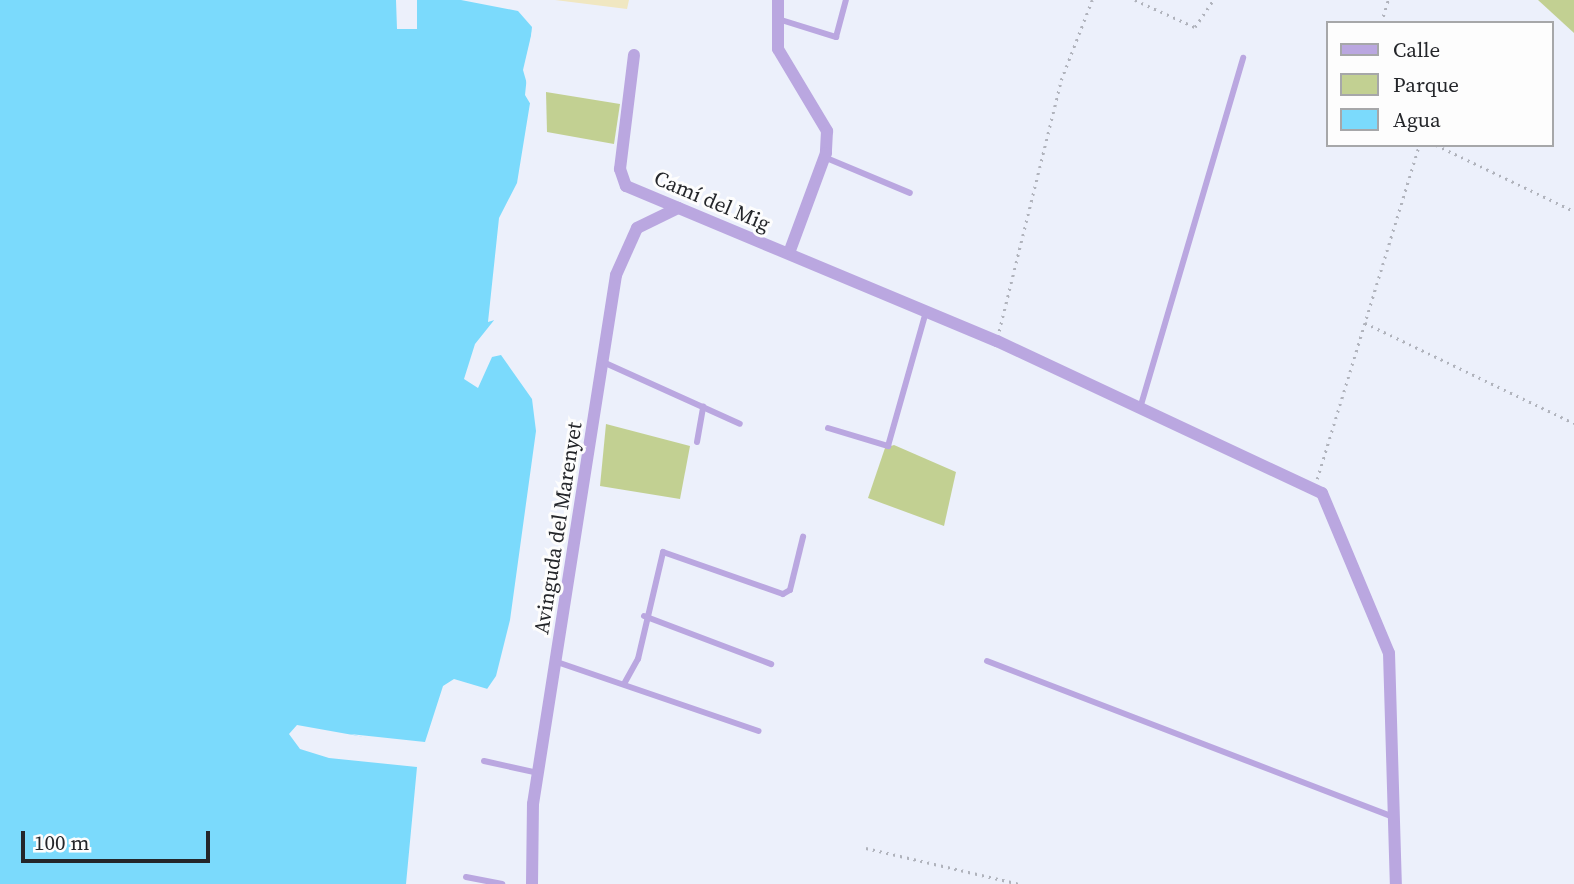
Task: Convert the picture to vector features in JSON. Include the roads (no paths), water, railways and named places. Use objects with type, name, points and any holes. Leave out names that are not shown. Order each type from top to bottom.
[{"type":"street","points":[[778,0],[778,49],[827,131],[824,158],[789,254]]},
{"type":"street","name":"Camí del Mig","points":[[634,55],[620,169],[626,186],[997,341],[1141,405],[1322,493],[1389,653],[1395,817]]},
{"type":"street","name":"Avinguda del Marenyet","points":[[532,884],[538,773],[616,275],[637,228],[678,208]]},
{"type":"street","points":[[1395,817],[1396,884]]},
{"type":"lane","points":[[778,19],[836,37],[846,0]]},
{"type":"lane","points":[[1141,405],[1243,58]]},
{"type":"lane","points":[[824,158],[910,193]]},
{"type":"lane","points":[[828,428],[888,446],[926,312]]},
{"type":"lane","points":[[603,362],[740,424]]},
{"type":"lane","points":[[697,442],[704,407]]},
{"type":"lane","points":[[624,684],[638,659],[644,615],[663,552],[782,594],[790,590],[803,537]]},
{"type":"lane","points":[[644,615],[771,664]]},
{"type":"lane","points":[[987,661],[1395,817]]},
{"type":"lane","points":[[557,662],[758,732]]},
{"type":"lane","points":[[484,761],[538,773]]},
{"type":"lane","points":[[466,877],[502,884]]},
{"type":"water","points":[[0,0],[396,0],[397,29],[417,29],[417,0],[461,0],[518,11],[532,27],[525,95],[537,115],[526,189],[504,219],[495,319],[475,344],[464,379],[478,388],[492,357],[501,355],[532,399],[536,431],[510,620],[496,676],[485,692],[448,686],[432,741],[409,745],[297,725],[289,734],[300,749],[329,758],[417,767],[406,884],[0,884]]}]
